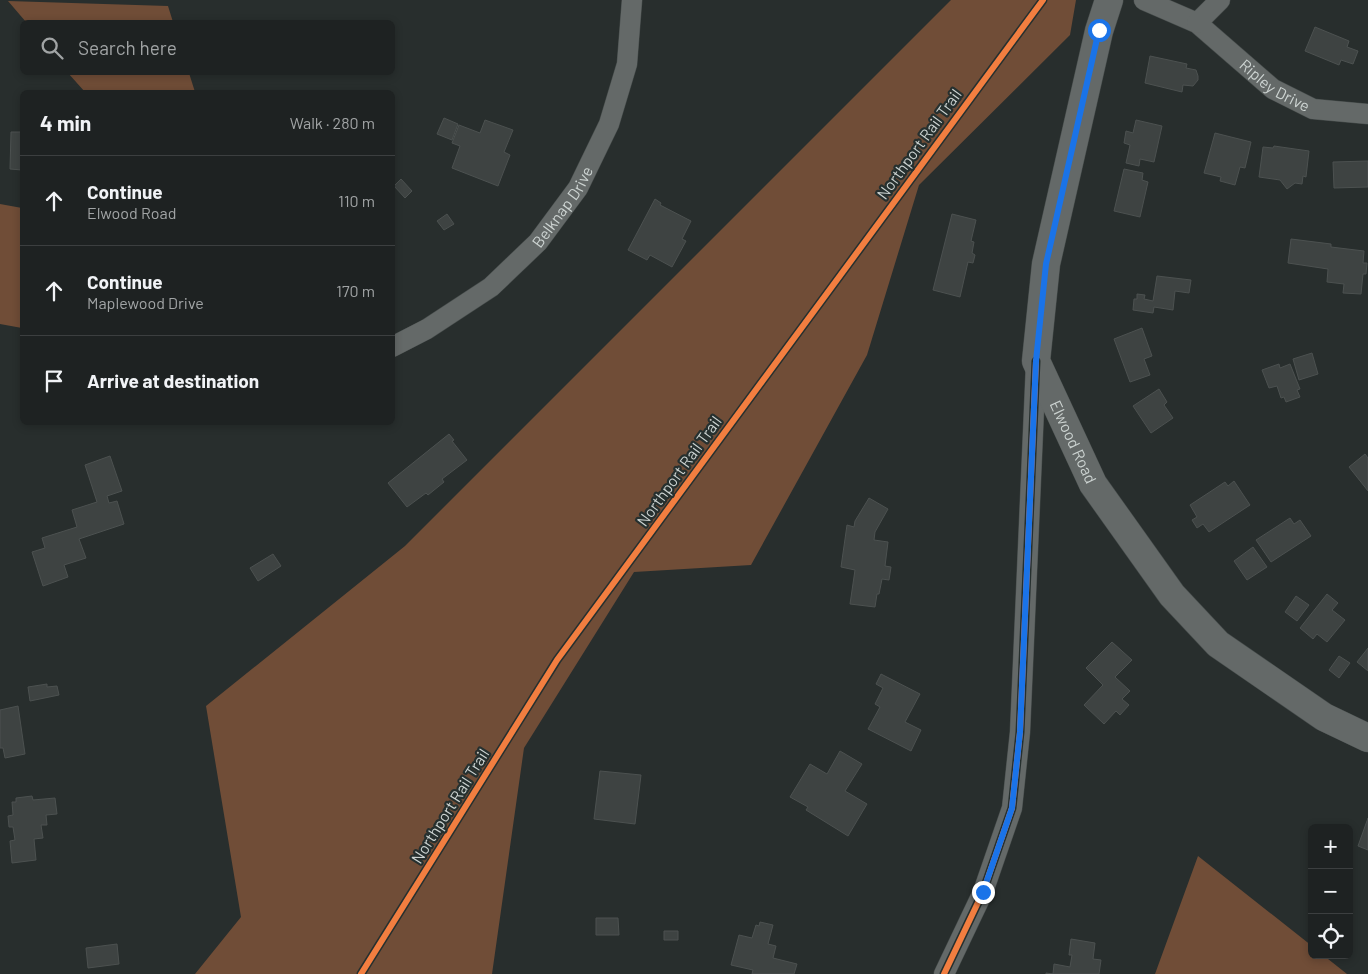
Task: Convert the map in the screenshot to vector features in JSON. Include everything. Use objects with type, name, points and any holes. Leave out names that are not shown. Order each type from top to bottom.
[{"type":"main road","points":[[1036,361],[1046,264],[1099,30],[1109,0]]},
{"type":"main road","name":"Elwood Road","points":[[1036,361],[1092,484],[1172,595],[1218,644],[1324,717],[1368,738]]},
{"type":"street","name":"Belknap Drive","points":[[395,345],[427,329],[491,287],[538,242],[578,188],[610,124],[627,64],[632,0]]},
{"type":"street","name":"Ripley Drive","points":[[1144,0],[1197,23],[1273,89],[1314,109],[1360,115],[1368,114]]},
{"type":"street","points":[[1197,23],[1220,0]]},
{"type":"street","points":[[944,974],[983,892],[1012,808],[1020,732],[1036,361]]},
{"type":"shaded area","points":[[951,0],[1076,0],[1070,35],[919,185],[867,355],[751,565],[634,572],[524,748],[492,974],[195,974],[241,917],[206,706],[405,546]]},
{"type":"shaded area","points":[[8,1],[168,6],[172,20],[24,20]]},
{"type":"shaded area","points":[[70,75],[190,75],[194,90],[83,90]]},
{"type":"shaded area","points":[[0,204],[20,208],[20,328],[0,324]]},
{"type":"shaded area","points":[[1198,856],[1308,943],[1308,959],[1328,959],[1347,974],[1155,974]]},
{"type":"building","points":[[1315,27],[1349,41],[1347,47],[1358,51],[1353,64],[1341,60],[1339,65],[1305,51]]},
{"type":"building","points":[[1150,56],[1187,64],[1186,68],[1196,70],[1198,80],[1193,86],[1183,85],[1182,92],[1145,83]]},
{"type":"building","points":[[444,118],[458,124],[452,140],[437,134]]},
{"type":"building","points":[[485,120],[513,130],[504,152],[510,155],[498,186],[452,168],[460,146],[452,143],[459,125],[480,133]]},
{"type":"building","points":[[1136,120],[1162,126],[1154,162],[1140,159],[1139,166],[1126,163],[1130,145],[1124,143],[1126,131],[1133,133]]},
{"type":"building","points":[[11,132],[20,132],[20,170],[10,169]]},
{"type":"building","points":[[1215,133],[1251,142],[1245,168],[1240,167],[1235,185],[1220,181],[1221,177],[1204,173]]},
{"type":"building","points":[[1274,146],[1309,151],[1306,177],[1303,176],[1302,184],[1295,183],[1287,189],[1280,180],[1259,177],[1263,147],[1273,148]]},
{"type":"building","points":[[1368,161],[1368,187],[1334,188],[1333,162]]},
{"type":"building","points":[[1124,169],[1143,173],[1142,180],[1148,182],[1140,217],[1114,211]]},
{"type":"building","points":[[401,179],[412,191],[405,198],[395,185]]},
{"type":"building","points":[[655,199],[661,203],[660,205],[691,221],[682,239],[686,241],[672,267],[650,255],[647,260],[628,250]]},
{"type":"building","points":[[447,214],[454,224],[444,230],[437,221]]},
{"type":"building","points":[[952,214],[976,220],[971,241],[974,242],[972,253],[975,255],[973,263],[968,262],[960,297],[933,290]]},
{"type":"building","points":[[1291,239],[1331,244],[1331,247],[1364,251],[1363,263],[1367,263],[1366,274],[1363,274],[1361,294],[1343,293],[1344,284],[1327,282],[1328,269],[1288,263]]},
{"type":"building","points":[[1157,276],[1191,280],[1189,293],[1175,291],[1173,310],[1154,307],[1153,313],[1133,310],[1134,299],[1137,299],[1137,294],[1145,295],[1144,299],[1153,301]]},
{"type":"building","points":[[1142,328],[1152,356],[1144,359],[1150,375],[1130,382],[1114,339]]},
{"type":"building","points":[[1312,353],[1318,374],[1299,380],[1293,359]]},
{"type":"building","points":[[1279,364],[1280,368],[1290,364],[1300,389],[1297,390],[1300,397],[1286,402],[1284,397],[1281,398],[1277,386],[1269,388],[1262,370]]},
{"type":"building","points":[[1159,389],[1167,402],[1164,405],[1173,418],[1151,433],[1133,406]]},
{"type":"building","points":[[449,434],[454,440],[452,441],[467,460],[442,479],[444,482],[428,495],[426,493],[407,507],[388,483]]},
{"type":"building","points":[[1365,454],[1368,458],[1368,491],[1349,467]]},
{"type":"building","points":[[110,456],[122,491],[107,496],[109,503],[117,501],[124,524],[79,539],[86,558],[64,565],[68,577],[43,586],[32,552],[45,548],[42,538],[77,527],[72,510],[97,502],[85,465]]},
{"type":"building","points":[[1234,481],[1250,505],[1209,532],[1203,524],[1197,528],[1192,520],[1197,517],[1190,505],[1225,482],[1228,486]]},
{"type":"building","points":[[869,498],[888,509],[875,532],[874,540],[888,542],[885,566],[891,567],[889,580],[882,579],[875,607],[850,604],[855,570],[841,567],[847,525],[854,527],[855,521]]},
{"type":"building","points":[[1290,518],[1294,524],[1300,520],[1311,536],[1271,562],[1256,540]]},
{"type":"building","points":[[1253,547],[1267,567],[1247,580],[1234,561]]},
{"type":"building","points":[[273,554],[281,566],[258,581],[250,568]]},
{"type":"building","points":[[1327,594],[1338,603],[1332,610],[1345,620],[1327,642],[1317,634],[1313,639],[1300,628]]},
{"type":"building","points":[[1296,596],[1309,605],[1297,621],[1285,612]]},
{"type":"building","points":[[1112,642],[1132,660],[1115,677],[1130,691],[1122,699],[1129,705],[1120,715],[1116,711],[1104,724],[1084,705],[1103,685],[1086,668]]},
{"type":"building","points":[[1368,648],[1368,671],[1357,662]]},
{"type":"building","points":[[1339,656],[1350,663],[1339,678],[1329,670]]},
{"type":"building","points":[[881,674],[920,694],[905,722],[921,730],[911,751],[868,729],[880,707],[875,704],[883,688],[876,684]]},
{"type":"building","points":[[47,684],[47,687],[57,686],[59,695],[30,701],[28,687]]},
{"type":"building","points":[[18,706],[25,754],[5,758],[3,748],[0,748],[0,710]]},
{"type":"building","points":[[840,751],[862,764],[845,791],[867,804],[848,836],[806,810],[808,807],[790,797],[810,764],[827,774]]},
{"type":"building","points":[[600,771],[641,775],[635,824],[594,819]]},
{"type":"building","points":[[32,796],[33,800],[55,798],[57,814],[46,815],[47,825],[41,825],[43,838],[34,839],[36,860],[12,863],[10,841],[15,840],[13,827],[9,827],[8,816],[13,815],[12,802],[16,802],[16,798]]},
{"type":"building","points":[[1368,818],[1368,850],[1358,846]]},
{"type":"building","points":[[596,918],[618,918],[619,935],[596,935]]},
{"type":"building","points":[[760,922],[773,925],[768,944],[776,946],[773,958],[797,964],[794,974],[752,974],[753,970],[731,965],[739,935],[752,938],[756,925],[759,926]]},
{"type":"building","points":[[664,931],[678,931],[678,940],[664,940]]},
{"type":"building","points":[[1071,939],[1095,943],[1093,959],[1101,960],[1099,974],[1053,974],[1054,964],[1070,967],[1072,955],[1069,955]]},
{"type":"building","points":[[117,944],[119,964],[88,968],[86,948]]},
{"type":"cycle path","name":"Northport Rail Trail","points":[[361,974],[557,660],[1043,0]]},
{"type":"cycle path","points":[[944,974],[983,892],[1012,808],[1020,732],[1036,361]]},
{"type":"route","points":[[983,892],[1012,808],[1020,732],[1036,361],[1046,264],[1099,30]]}]
